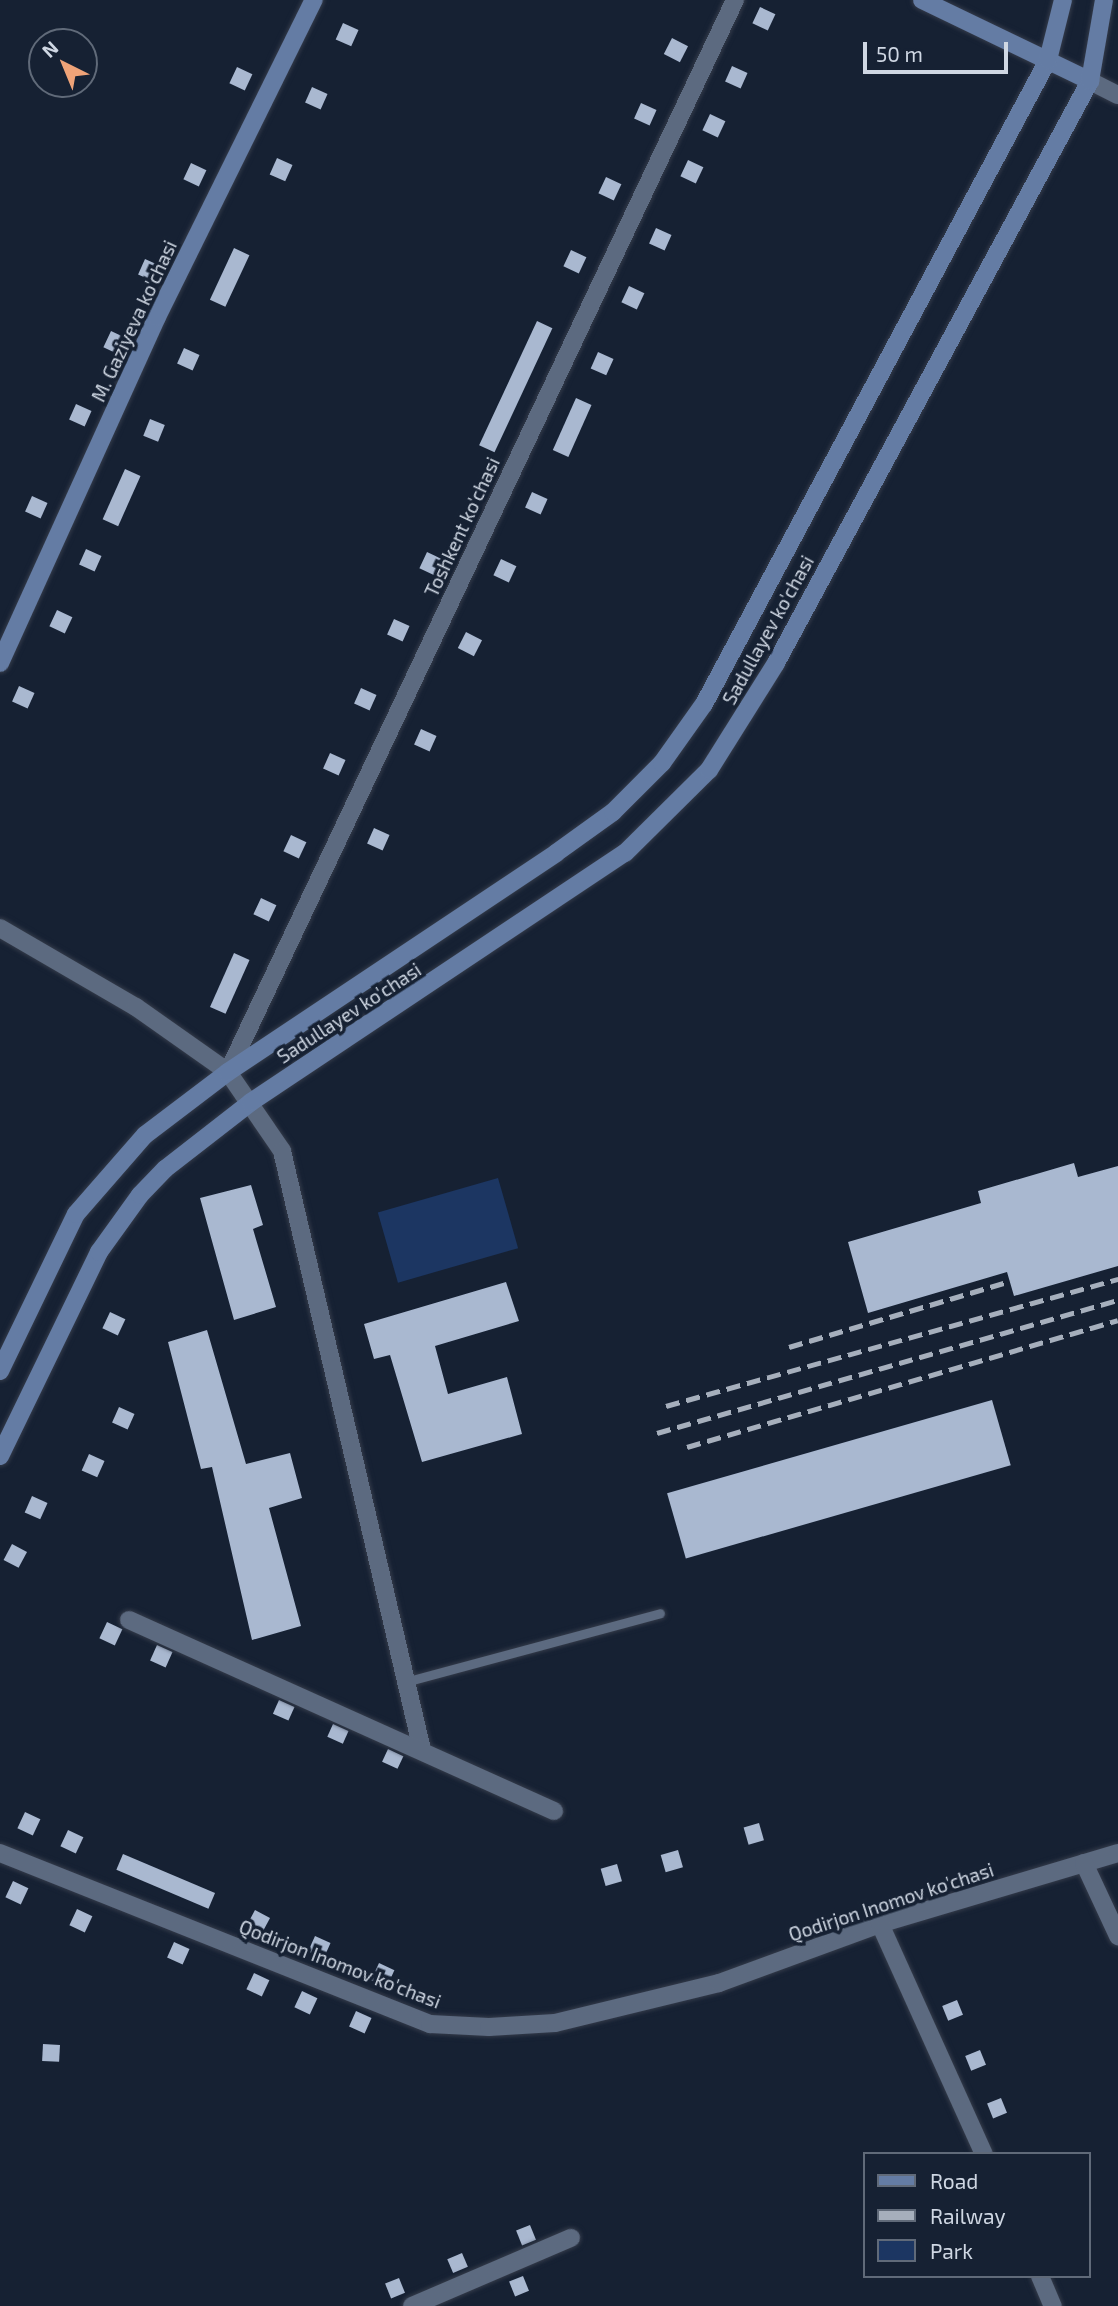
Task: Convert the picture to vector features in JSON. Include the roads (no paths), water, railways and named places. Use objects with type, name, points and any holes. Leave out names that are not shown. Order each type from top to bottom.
[{"type":"main road","name":"M. Gaziyeva ko'chasi","points":[[0,663],[157,317],[314,0]]},
{"type":"main road","points":[[922,0],[1090,80]]},
{"type":"main road","points":[[0,1371],[58,1244],[98,1185],[145,1135],[228,1072],[613,812],[662,762],[710,694],[1048,60],[1063,0]]},
{"type":"main road","name":"Sadullayev ko'chasi","points":[[0,1456],[67,1314],[118,1222],[165,1169],[251,1102],[579,886],[676,807],[709,770],[776,663],[1090,80],[1104,0]]},
{"type":"street","name":"Toshkent ko'chasi","points":[[228,1072],[735,0]]},
{"type":"street","points":[[1090,80],[1118,95]]},
{"type":"street","points":[[0,928],[136,1007],[228,1072],[282,1151],[422,1750]]},
{"type":"street","points":[[129,1620],[554,1811]]},
{"type":"street","name":"Qodirjon Inomov ko'chasi","points":[[0,1853],[430,2024],[489,2027],[555,2022],[719,1983],[880,1924],[1118,1853]]},
{"type":"street","points":[[1084,1863],[1118,1936]]},
{"type":"street","points":[[880,1924],[983,2152]]},
{"type":"street","points":[[412,2306],[571,2238]]},
{"type":"street","points":[[1040,2278],[1046,2304]]},
{"type":"lane","points":[[405,1682],[660,1613]]},
{"type":"railway","points":[[666,1406],[1118,1279]]},
{"type":"railway","points":[[789,1347],[1010,1281]]},
{"type":"railway","points":[[657,1433],[1118,1300]]},
{"type":"railway","points":[[687,1447],[1118,1320]]}]
